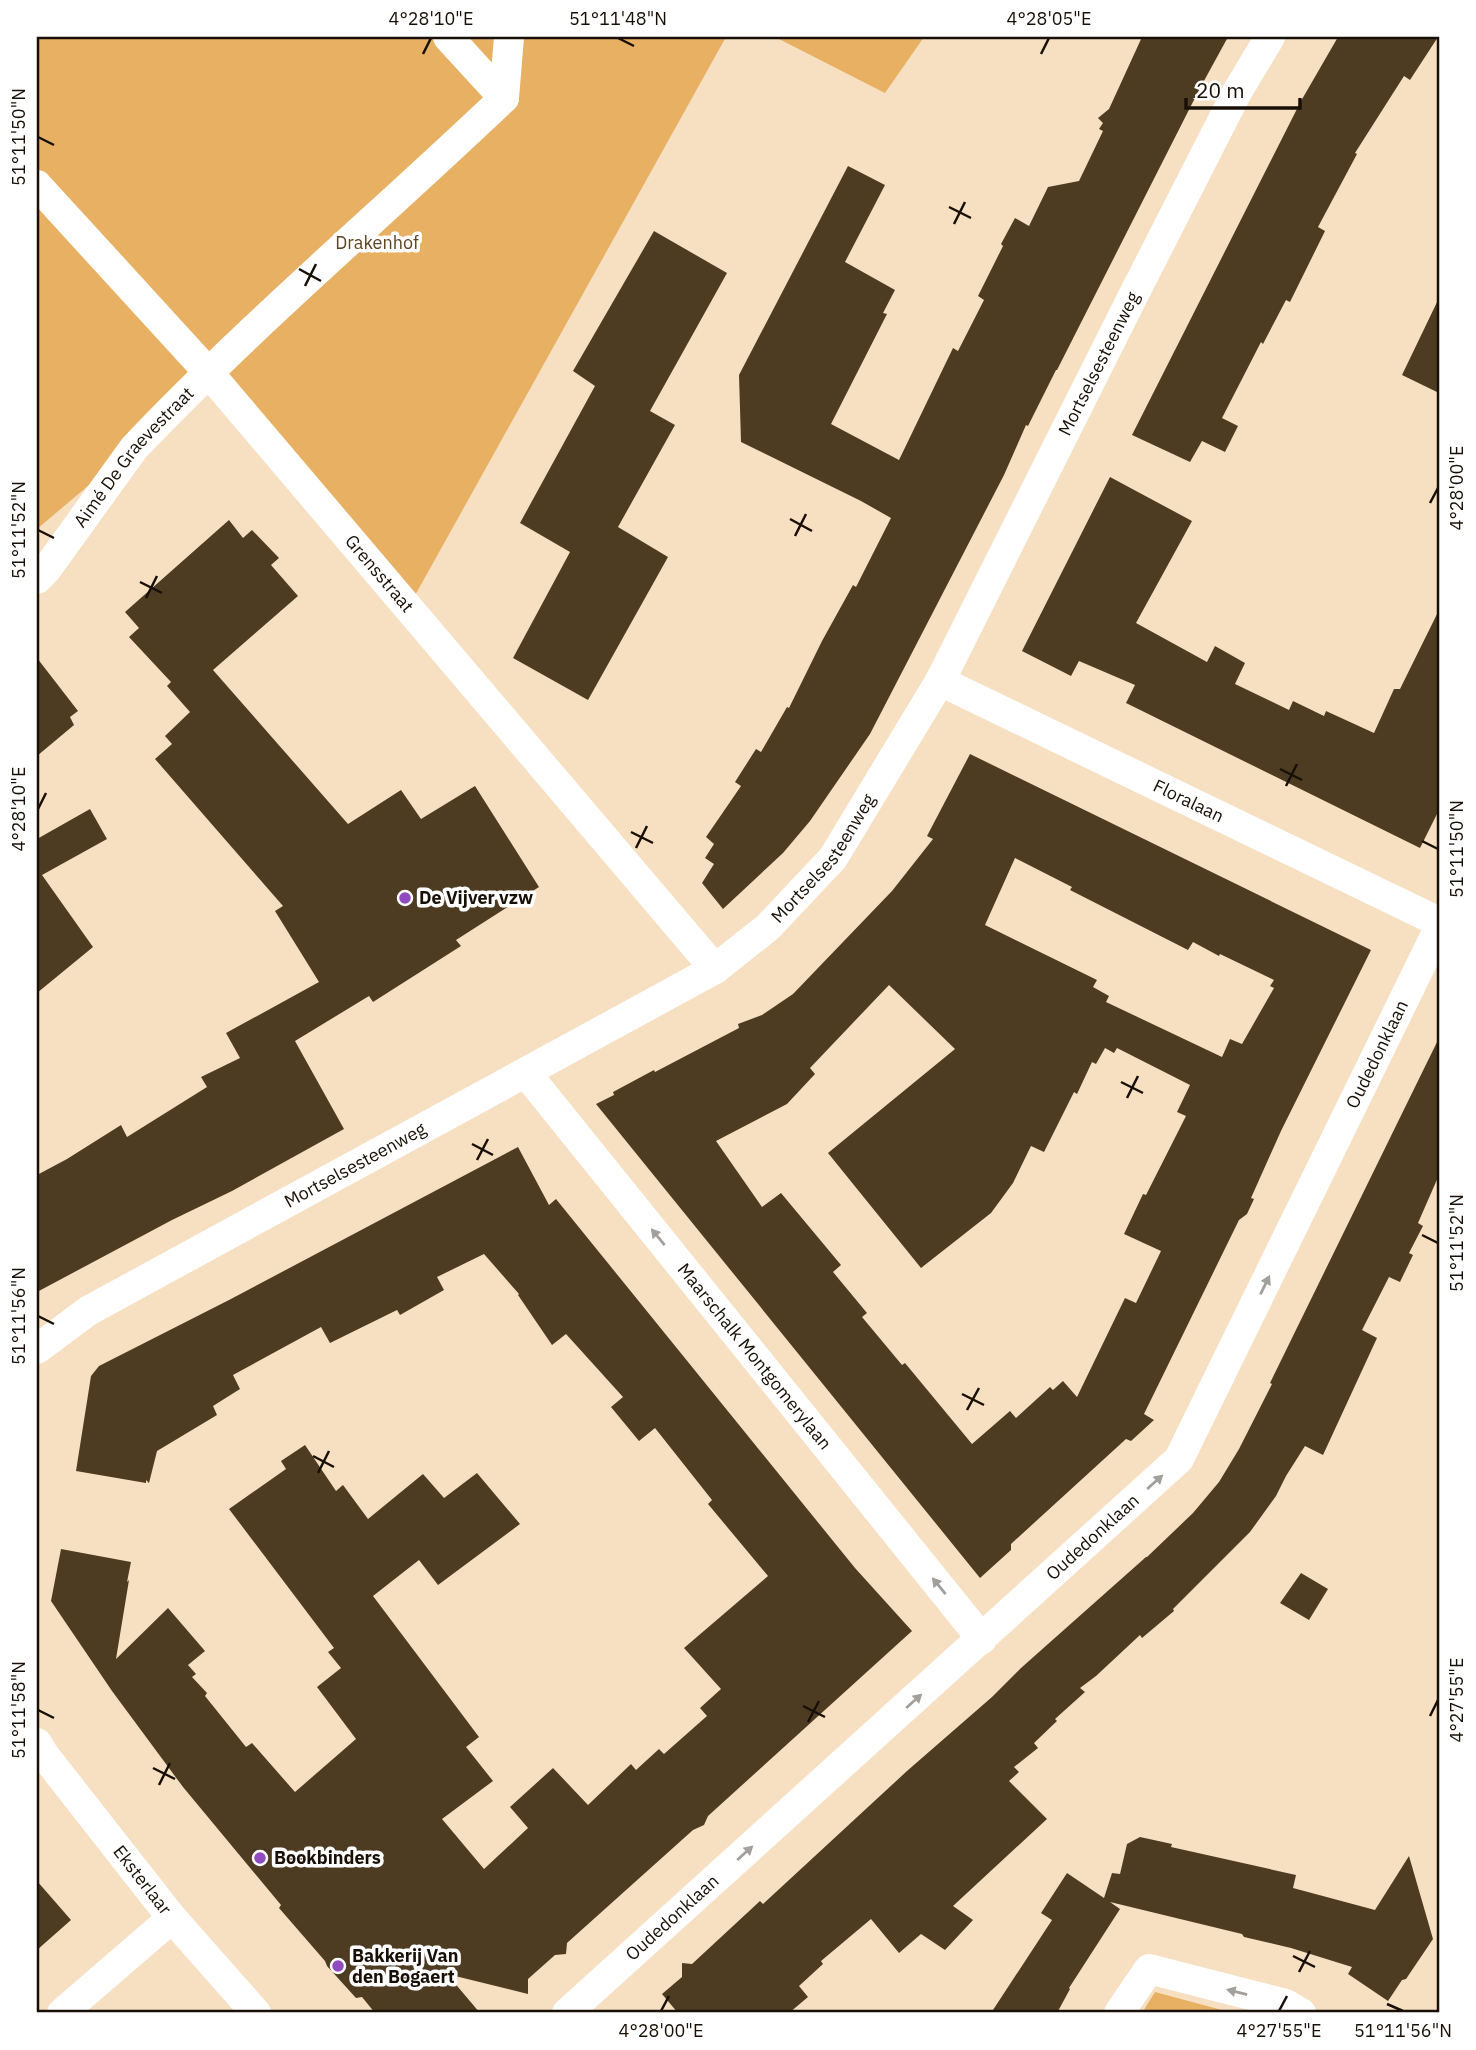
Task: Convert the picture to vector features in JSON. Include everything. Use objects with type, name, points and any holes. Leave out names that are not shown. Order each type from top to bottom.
[{"type":"street","points":[[447,37],[504,97]]},
{"type":"street","points":[[504,97],[509,37]]},
{"type":"street","name":"Mortselsesteenweg","points":[[37,1349],[88,1311],[715,969],[768,926],[833,858],[940,681],[1237,92],[1270,37]]},
{"type":"street","name":"Aimé De Graevestraat","points":[[37,579],[134,447],[208,372],[504,97]]},
{"type":"street","name":"Grensstraat","points":[[37,185],[208,372],[715,969]]},
{"type":"street","name":"Floralaan","points":[[940,681],[1439,922]]},
{"type":"street","name":"Oudedonklaan","points":[[566,2013],[1179,1459],[1439,928]]},
{"type":"street","name":"Maarschalk Montgomerylaan","points":[[526,1073],[982,1639]]},
{"type":"street","name":"Eksterlaar","points":[[37,1743],[172,1918],[256,2013]]},
{"type":"street","points":[[62,2013],[172,1918]]},
{"type":"street","points":[[1119,2013],[1149,1969],[1286,2004],[1301,2013]]},
{"type":"green space","name":"Drakenhof","points":[[37,37],[726,37],[413,599],[219,375],[37,529]]},
{"type":"green space","points":[[775,37],[924,37],[885,93]]},
{"type":"green space","points":[[1155,1992],[1233,2013],[1142,2013]]},
{"type":"building","points":[[1142,37],[1228,37],[1028,426],[1026,425],[1004,475],[870,734],[810,821],[783,853],[723,909],[702,883],[714,864],[705,858],[714,844],[706,837],[741,786],[735,782],[756,749],[761,752],[787,707],[789,708],[822,641],[853,585],[856,587],[891,518],[741,442],[739,375],[848,166],[885,185],[845,262],[895,290],[883,313],[887,314],[831,424],[899,460],[953,348],[958,351],[984,300],[978,296],[1015,218],[1029,226],[1048,187],[1079,181],[1103,131],[1099,129],[1103,123],[1098,118],[1109,109]]},
{"type":"building","points":[[1338,37],[1438,37],[1410,80],[1404,76],[1355,153],[1357,154],[1318,227],[1325,231],[1290,302],[1286,300],[1263,344],[1261,342],[1222,418],[1238,426],[1225,452],[1202,441],[1190,462],[1132,435],[1301,101]]},
{"type":"building","points":[[654,231],[727,273],[650,411],[675,425],[618,527],[668,557],[588,700],[513,658],[570,552],[520,523],[595,386],[573,371]]},
{"type":"building","points":[[1439,298],[1439,393],[1402,375]]},
{"type":"building","points":[[1110,477],[1192,521],[1136,623],[1207,662],[1215,646],[1245,663],[1235,684],[1289,710],[1293,701],[1324,716],[1326,711],[1374,733],[1394,689],[1400,689],[1439,610],[1439,810],[1420,848],[1126,703],[1135,685],[1079,661],[1071,676],[1022,651]]},
{"type":"building","points":[[229,520],[243,538],[252,530],[279,558],[271,565],[298,596],[213,670],[348,824],[401,790],[421,819],[475,786],[539,887],[456,940],[461,946],[373,1002],[369,996],[295,1041],[344,1129],[232,1191],[37,1292],[37,1175],[121,1125],[127,1137],[207,1087],[201,1077],[240,1058],[226,1033],[319,982],[275,911],[283,906],[155,759],[172,744],[165,736],[190,712],[167,686],[171,682],[129,637],[139,628],[125,612]]},
{"type":"building","points":[[37,658],[78,711],[70,717],[74,725],[37,756]]},
{"type":"building","points":[[970,754],[1371,950],[1281,1131],[1251,1198],[1254,1199],[1247,1214],[1239,1220],[1144,1414],[1154,1420],[1131,1441],[1126,1439],[1011,1544],[1011,1550],[980,1578],[596,1104],[654,1070],[655,1072],[739,1028],[738,1024],[762,1015],[793,994],[892,891],[933,839],[927,836]],"holes":[[[1015,858],[1072,887],[1070,890],[1188,950],[1193,942],[1274,980],[1270,986],[1274,988],[1242,1044],[1230,1039],[1222,1057],[1106,1002],[1109,996],[1093,987],[1097,980],[985,925]],[[889,985],[955,1049],[828,1153],[921,1268],[991,1213],[1013,1183],[1031,1146],[1044,1152],[1074,1092],[1077,1094],[1092,1062],[1096,1064],[1105,1048],[1114,1053],[1117,1048],[1190,1085],[1177,1112],[1186,1116],[1124,1234],[1161,1251],[1136,1303],[1125,1298],[1077,1397],[1063,1381],[1053,1390],[1050,1387],[1016,1418],[1010,1411],[972,1444],[905,1363],[902,1365],[862,1317],[867,1313],[833,1272],[841,1265],[781,1193],[762,1207],[716,1141],[787,1104],[815,1074],[810,1068]]]},
{"type":"building","points":[[90,809],[107,839],[42,875],[93,947],[37,993],[37,839]]},
{"type":"building","points":[[1439,1038],[1439,1175],[1418,1223],[1423,1226],[1409,1253],[1413,1255],[1400,1282],[1389,1277],[1362,1330],[1377,1338],[1323,1455],[1305,1446],[1276,1496],[1250,1532],[1173,1609],[1174,1611],[1142,1638],[1140,1635],[1080,1688],[1085,1692],[1055,1719],[1057,1721],[1034,1743],[1038,1748],[1014,1767],[1019,1772],[1009,1781],[1047,1819],[953,1906],[973,1920],[945,1950],[921,1934],[899,1953],[871,1919],[821,1961],[823,1964],[799,1986],[808,1997],[789,2013],[678,2013],[662,1994],[682,1977],[682,1963],[692,1964],[760,1901],[763,1904],[907,1771],[1147,1557],[1193,1513],[1219,1482],[1272,1384],[1270,1383]]},
{"type":"building","points":[[518,1147],[549,1205],[556,1199],[855,1568],[912,1631],[708,1816],[704,1825],[693,1830],[567,1943],[566,1954],[555,1955],[528,1979],[528,1994],[447,1974],[480,2013],[375,2013],[362,1997],[356,1998],[327,1966],[279,1908],[281,1905],[183,1787],[112,1691],[51,1601],[61,1549],[131,1562],[116,1659],[168,1608],[205,1651],[188,1665],[196,1674],[192,1677],[207,1693],[205,1696],[246,1747],[252,1743],[295,1792],[356,1739],[317,1687],[341,1668],[328,1652],[334,1648],[229,1509],[286,1469],[281,1461],[305,1445],[336,1491],[343,1485],[368,1519],[423,1474],[444,1498],[477,1473],[520,1524],[438,1585],[419,1560],[373,1596],[479,1737],[466,1747],[493,1781],[442,1819],[484,1869],[528,1828],[510,1807],[553,1768],[588,1805],[631,1764],[636,1770],[659,1749],[664,1754],[707,1716],[700,1708],[721,1689],[684,1648],[768,1576],[708,1504],[712,1500],[655,1428],[639,1441],[611,1407],[623,1397],[566,1334],[552,1345],[519,1294],[484,1254],[437,1277],[444,1290],[400,1315],[397,1310],[330,1343],[321,1327],[233,1375],[240,1389],[213,1406],[217,1415],[157,1451],[149,1483],[146,1480],[146,1483],[76,1471],[91,1376],[99,1366]]},
{"type":"building","points":[[1301,1573],[1328,1589],[1309,1620],[1280,1603]]},
{"type":"building","points":[[1140,1837],[1172,1844],[1171,1847],[1296,1875],[1293,1888],[1375,1910],[1409,1856],[1433,1939],[1388,2001],[1348,1974],[1352,1967],[1244,1937],[1242,1934],[1110,1902],[1120,1909],[1069,1988],[1057,2013],[991,2013],[1052,1920],[1041,1913],[1067,1873],[1104,1898],[1112,1873],[1120,1874],[1127,1844]]},
{"type":"building","points":[[37,1881],[71,1920],[37,1950]]},
{"type":"place","name":"De Vijver vzw","points":[[405,898]]},
{"type":"place","name":"Bookbinders","points":[[260,1858]]},
{"type":"place","name":"Bakkerij Van den Bogaert","points":[[338,1966]]}]
